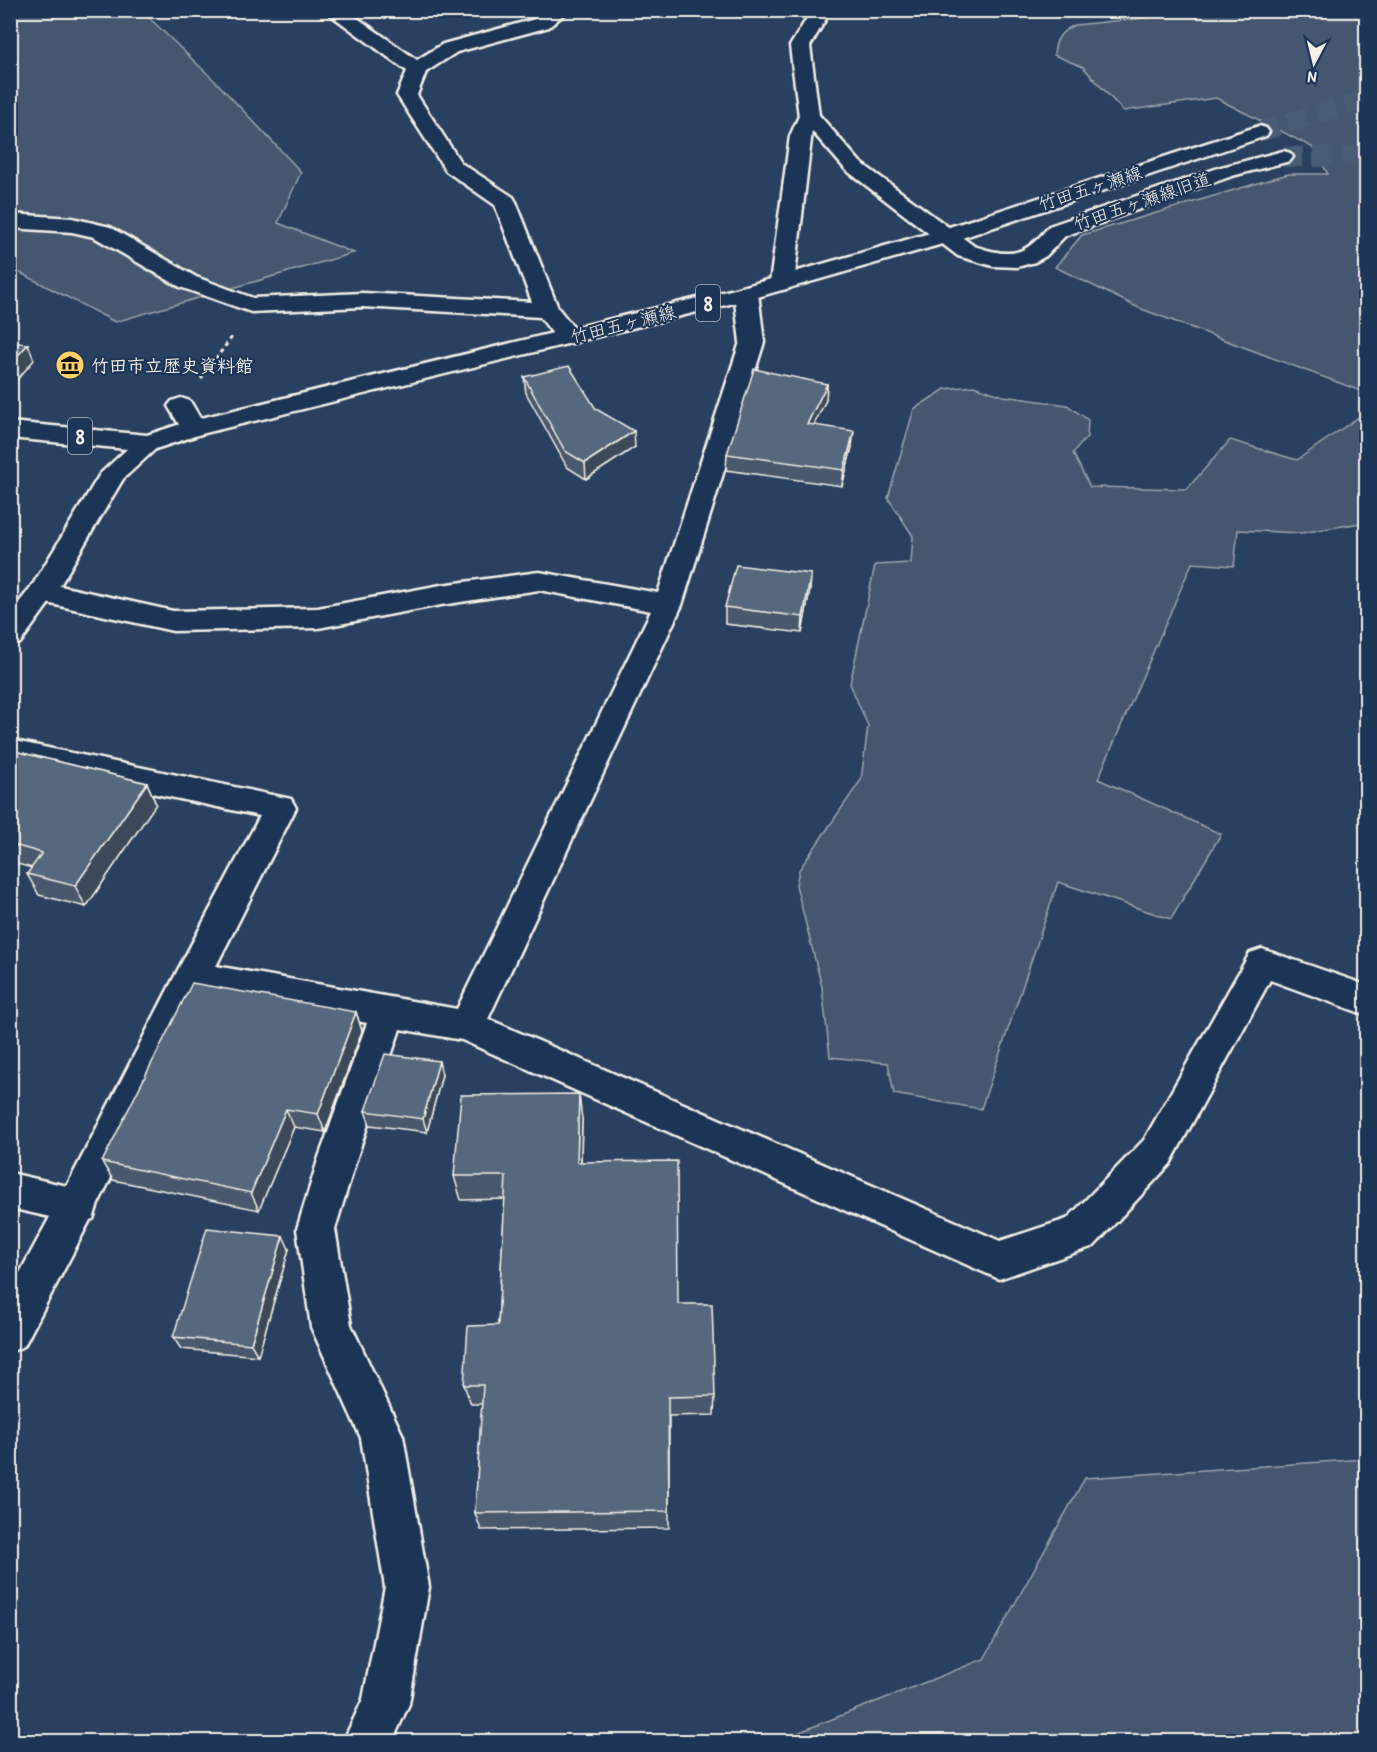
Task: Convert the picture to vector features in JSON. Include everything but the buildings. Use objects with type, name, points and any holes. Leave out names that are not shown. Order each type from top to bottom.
[{"type":"street","points":[[333,10],[417,69]]},
{"type":"street","points":[[560,10],[542,23],[450,48],[417,69],[407,95],[453,167],[505,202],[547,310],[569,338]]},
{"type":"street","points":[[782,283],[800,136],[809,116],[800,46],[822,10]]},
{"type":"street","name":"竹田五ヶ瀬線旧道","points":[[809,116],[837,145],[853,166],[966,251],[988,259],[1016,260],[1034,256],[1047,246],[1057,231],[1225,172],[1283,157]]},
{"type":"street","name":"竹田五ヶ瀬線","points":[[10,430],[149,443],[187,417],[569,338],[782,283],[945,236],[1259,132]]},
{"type":"street","points":[[10,221],[72,225],[102,232],[247,314],[362,300],[547,310]]},
{"type":"street","points":[[467,1026],[668,605],[752,342],[746,293]]},
{"type":"street","points":[[10,636],[42,592],[113,474],[149,443]]},
{"type":"street","points":[[42,592],[173,621],[318,618],[441,595],[539,581],[668,605]]},
{"type":"street","points":[[10,751],[280,808],[192,976],[79,1206],[10,1332]]},
{"type":"street","points":[[192,976],[467,1026],[999,1260],[1080,1233],[1157,1152],[1262,963],[1366,1000]]},
{"type":"street","points":[[367,1742],[386,1704],[407,1587],[382,1436],[331,1327],[316,1229],[337,1160],[388,1013]]},
{"type":"street","points":[[10,1190],[79,1206]]},
{"type":"path","points":[[187,417],[247,314]]},
{"type":"shaded area","points":[[10,11],[142,11],[219,85],[301,172],[278,223],[354,253],[115,322],[11,268]]},
{"type":"shaded area","points":[[1163,11],[1366,11],[1366,393],[1139,308],[1055,267],[1082,235],[1288,174],[1328,174],[1312,147],[1216,98],[1123,111],[1083,67],[1054,55],[1060,36],[1075,25],[1163,16]]},
{"type":"shaded area","points":[[974,386],[1003,396],[1067,405],[1088,420],[1087,437],[1073,453],[1090,487],[1187,489],[1230,440],[1297,460],[1366,412],[1366,522],[1301,533],[1238,530],[1234,566],[1192,563],[1098,779],[1221,834],[1171,919],[1058,882],[981,1109],[894,1094],[888,1063],[830,1057],[822,987],[796,885],[799,870],[861,780],[868,726],[850,684],[875,565],[911,563],[913,536],[888,498],[914,409],[945,389]]},
{"type":"shaded area","points":[[1366,1459],[1366,1741],[777,1741],[984,1659],[1085,1478]]},
{"type":"tunnel","points":[[1259,132],[1366,99]]},
{"type":"tunnel","points":[[1283,157],[1366,156]]},
{"type":"place","name":"竹田市立歴史資料館","points":[[70,365]]}]
